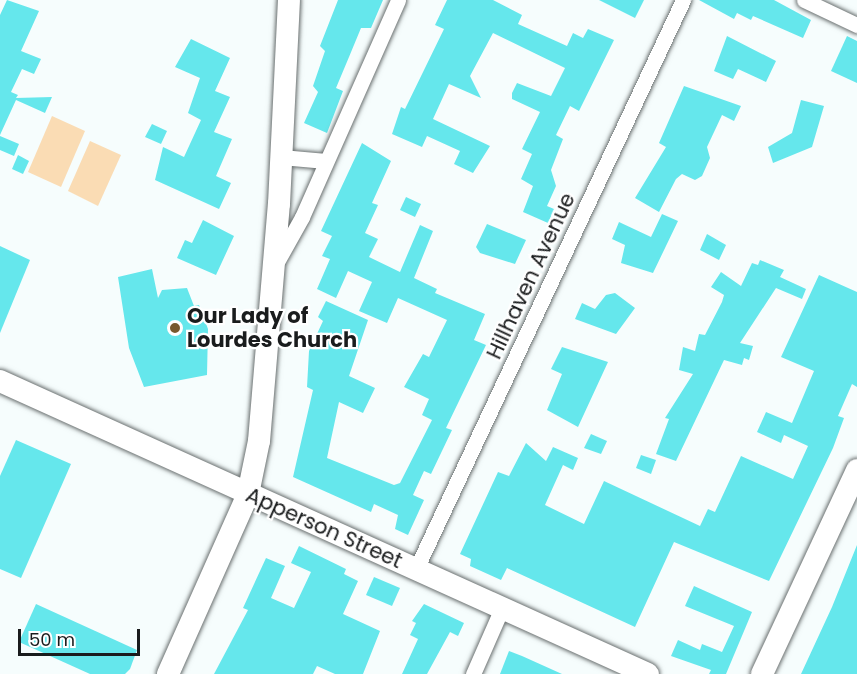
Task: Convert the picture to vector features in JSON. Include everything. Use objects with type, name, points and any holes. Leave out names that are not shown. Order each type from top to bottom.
[{"type":"street","points":[[168,674],[248,494],[266,404],[289,0]]},
{"type":"street","points":[[272,271],[326,161],[398,0]]},
{"type":"street","name":"Hillhaven Avenue","points":[[416,569],[682,0]]},
{"type":"street","points":[[804,0],[857,25]]},
{"type":"street","points":[[281,157],[326,161]]},
{"type":"street","name":"Apperson Street","points":[[0,381],[648,674]]},
{"type":"street","points":[[762,674],[857,470]]},
{"type":"street","points":[[472,674],[502,608]]},
{"type":"shaded area","points":[[52,116],[85,131],[61,187],[28,172]]},
{"type":"shaded area","points":[[90,141],[121,155],[98,206],[68,191]]},
{"type":"building","points":[[7,0],[39,11],[21,51],[41,59],[34,74],[22,69],[11,92],[18,95],[16,98],[52,97],[45,113],[16,100],[0,135],[0,15]]},
{"type":"building","points":[[338,0],[383,0],[371,28],[361,28],[336,88],[343,91],[327,133],[304,123],[318,92],[313,86],[325,51],[320,46]]},
{"type":"building","points":[[447,0],[493,0],[522,15],[518,24],[567,46],[573,33],[583,38],[588,29],[614,40],[579,111],[570,106],[556,135],[563,139],[551,170],[556,186],[547,206],[554,209],[548,223],[523,212],[533,186],[521,179],[532,154],[522,149],[540,112],[512,99],[512,93],[517,83],[551,96],[565,68],[493,33],[470,76],[481,98],[449,84],[433,119],[490,146],[473,173],[454,164],[460,151],[427,136],[422,147],[392,134],[401,107],[405,109],[444,29],[435,25]]},
{"type":"building","points":[[599,0],[644,0],[635,18]]},
{"type":"building","points":[[699,0],[774,0],[811,20],[803,38],[753,16],[751,20],[737,13],[734,19]]},
{"type":"building","points":[[727,36],[776,61],[766,82],[738,69],[733,79],[714,71]]},
{"type":"building","points":[[847,36],[857,41],[857,83],[831,71]]},
{"type":"building","points":[[191,39],[230,58],[215,91],[230,97],[214,132],[232,139],[216,176],[231,183],[219,209],[155,180],[163,147],[184,157],[201,120],[188,113],[200,78],[175,67]]},
{"type":"building","points":[[684,86],[741,106],[734,121],[722,115],[707,147],[710,158],[702,176],[695,180],[682,174],[676,179],[659,212],[635,198],[666,147],[659,143]]},
{"type":"building","points":[[801,100],[824,106],[812,147],[773,163],[768,147],[792,133]]},
{"type":"building","points":[[152,124],[167,131],[161,144],[145,137]]},
{"type":"building","points":[[0,136],[19,144],[14,156],[0,150]]},
{"type":"building","points":[[362,143],[391,161],[372,203],[378,205],[365,233],[378,239],[369,257],[400,272],[420,225],[433,231],[414,278],[437,289],[435,293],[485,314],[474,340],[486,345],[446,428],[452,430],[431,474],[424,471],[413,495],[424,500],[408,535],[395,529],[398,515],[374,504],[371,512],[293,477],[313,390],[307,387],[309,351],[323,321],[318,317],[326,301],[368,320],[349,376],[375,388],[363,413],[339,402],[327,458],[394,485],[400,483],[432,420],[422,415],[429,399],[404,387],[423,354],[429,357],[447,320],[398,298],[387,323],[359,311],[372,282],[348,271],[336,298],[317,289],[330,259],[322,256],[332,236],[321,231]]},
{"type":"building","points":[[18,155],[29,161],[23,174],[12,169]]},
{"type":"building","points":[[406,197],[421,204],[415,217],[400,210]]},
{"type":"building","points":[[662,214],[678,221],[653,273],[621,263],[625,245],[612,239],[619,222],[651,237]]},
{"type":"building","points":[[203,220],[234,236],[216,275],[177,258],[185,240],[192,243]]},
{"type":"building","points":[[487,224],[526,240],[515,264],[480,253],[476,247]]},
{"type":"building","points":[[707,234],[726,245],[719,260],[700,250]]},
{"type":"building","points":[[0,246],[30,260],[0,333]]},
{"type":"building","points":[[760,260],[784,270],[780,277],[806,289],[802,299],[776,288],[740,343],[753,346],[749,360],[744,358],[742,365],[724,360],[676,461],[656,454],[669,419],[665,418],[693,374],[679,370],[683,347],[695,351],[699,334],[705,335],[722,302],[724,295],[711,287],[721,272],[741,286],[752,263],[758,265]]},
{"type":"building","points":[[152,269],[158,298],[162,290],[187,288],[194,306],[199,305],[208,329],[207,375],[144,387],[129,348],[118,277]]},
{"type":"building","points":[[819,275],[857,292],[857,387],[852,384],[838,416],[844,418],[833,448],[769,581],[674,542],[635,627],[507,568],[501,580],[470,566],[471,559],[460,554],[498,472],[509,476],[526,443],[546,461],[553,447],[578,458],[573,470],[563,465],[545,505],[584,524],[604,481],[700,526],[708,509],[715,512],[741,456],[793,479],[808,446],[784,435],[781,443],[757,432],[766,412],[792,423],[814,371],[781,357]]},
{"type":"building","points":[[615,293],[635,308],[616,334],[575,319],[582,303],[595,309],[606,295]]},
{"type":"building","points":[[562,347],[608,362],[578,427],[547,410],[562,374],[551,369]]},
{"type":"building","points":[[591,434],[607,441],[601,454],[584,448]]},
{"type":"building","points":[[16,440],[71,464],[21,578],[0,569],[0,476]]},
{"type":"building","points":[[641,455],[656,460],[651,474],[636,468]]},
{"type":"building","points":[[857,545],[857,674],[801,674],[832,607]]},
{"type":"building","points":[[299,546],[346,569],[344,574],[358,581],[343,614],[380,631],[363,674],[335,674],[317,666],[313,674],[214,674],[248,610],[243,608],[266,558],[285,566],[271,598],[294,608],[311,572],[291,563]]},
{"type":"building","points":[[374,577],[400,588],[392,606],[366,595]]},
{"type":"building","points":[[694,586],[752,612],[726,674],[709,674],[711,670],[671,656],[678,640],[700,650],[702,644],[722,652],[734,626],[685,606]]},
{"type":"building","points":[[36,604],[137,650],[130,669],[125,674],[90,674],[19,642]]},
{"type":"building","points":[[424,604],[464,623],[458,636],[450,632],[427,674],[402,674],[418,639],[410,635],[416,623],[412,621]]},
{"type":"building","points":[[509,651],[522,656],[562,674],[500,674]]},
{"type":"place","name":"Our Lady of Lourdes Church","points":[[175,328]]}]
